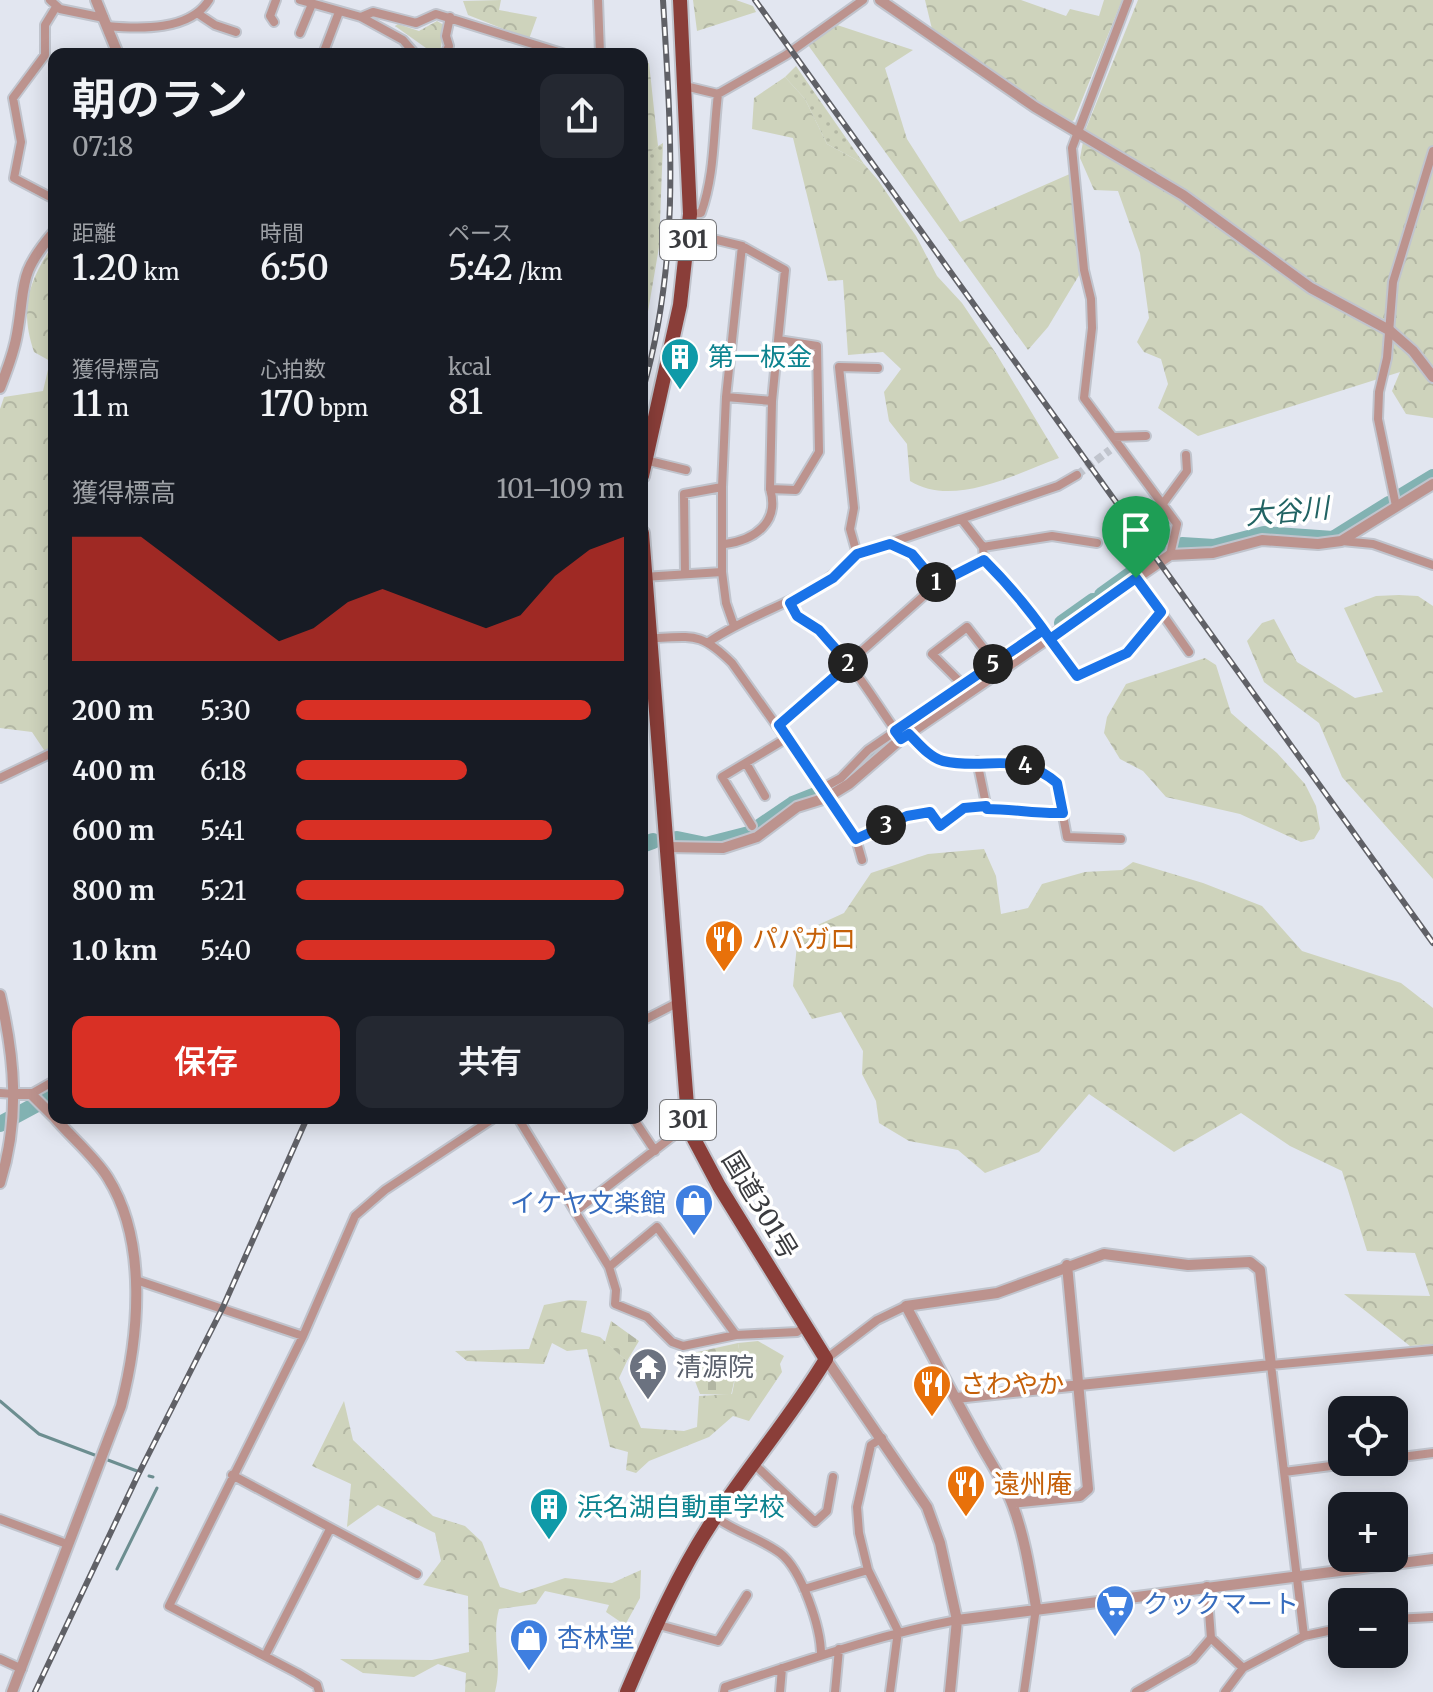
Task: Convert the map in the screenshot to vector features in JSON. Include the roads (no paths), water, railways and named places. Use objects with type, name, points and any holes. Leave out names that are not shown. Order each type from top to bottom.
[{"type":"highway","name":"301","points":[[648,443],[676,327],[690,214],[680,0]]},
{"type":"highway","name":"国道301号","points":[[648,615],[651,638],[648,653]]},
{"type":"highway","name":"国道301号","points":[[648,667],[667,841],[688,1118],[708,1167],[826,1359]]},
{"type":"highway","points":[[627,1692],[715,1517],[802,1400],[826,1359]]},
{"type":"street","points":[[96,0],[116,48]]},
{"type":"street","points":[[200,15],[209,0]]},
{"type":"street","points":[[274,22],[270,16],[276,0]]},
{"type":"street","points":[[598,0],[600,48]]},
{"type":"street","points":[[685,86],[718,94],[786,55],[863,0]]},
{"type":"street","points":[[880,0],[1076,132],[1183,195],[1311,288],[1389,330],[1413,351],[1433,377]]},
{"type":"street","points":[[1128,0],[1072,148],[1092,314],[1084,398],[1177,524],[1170,555]]},
{"type":"street","points":[[300,33],[307,2],[361,17],[403,40],[410,48]]},
{"type":"street","points":[[48,196],[14,178],[21,142],[13,98],[45,55],[45,25],[53,4],[135,29],[200,15],[215,25],[236,32]]},
{"type":"street","points":[[325,48],[339,12]]},
{"type":"street","points":[[361,17],[373,12],[413,23],[433,14],[546,48]]},
{"type":"street","points":[[448,48],[450,17]]},
{"type":"street","points":[[690,214],[701,213],[706,199],[715,158],[718,94]]},
{"type":"street","points":[[1396,506],[1378,419],[1402,247],[1433,151]]},
{"type":"street","points":[[688,233],[742,246],[785,270],[772,401],[770,489],[774,503],[770,516],[750,539],[725,544]]},
{"type":"street","points":[[0,388],[18,334],[19,301],[29,263],[48,239]]},
{"type":"street","points":[[734,626],[726,603],[722,572],[725,544],[722,487],[726,397],[742,246]]},
{"type":"street","points":[[770,489],[796,490],[815,463],[820,446],[817,346],[778,340]]},
{"type":"street","points":[[857,554],[850,529],[854,508],[839,367],[878,368]]},
{"type":"street","points":[[726,397],[772,401]]},
{"type":"street","points":[[1116,440],[1146,436]]},
{"type":"street","points":[[1110,450],[1116,440]]},
{"type":"street","points":[[1162,505],[1187,471],[1186,455]]},
{"type":"street","points":[[648,461],[686,470]]},
{"type":"street","points":[[710,641],[734,626],[790,603],[833,578],[857,554],[1058,486],[1077,475]]},
{"type":"street","points":[[1341,541],[1433,484]]},
{"type":"street","points":[[685,574],[684,494],[722,487]]},
{"type":"street","points":[[962,520],[983,547],[984,560],[1019,595],[1077,676],[1127,653],[1161,612]]},
{"type":"street","points":[[983,547],[1052,536],[1097,543]]},
{"type":"street","points":[[667,841],[723,848],[757,837],[797,807],[849,784],[902,735],[995,663],[1170,555],[1213,553],[1262,540],[1318,544],[1341,541],[1373,544],[1433,565]]},
{"type":"street","points":[[890,544],[912,554],[937,584]]},
{"type":"street","points":[[779,725],[937,584],[984,560]]},
{"type":"street","points":[[648,576],[722,572]]},
{"type":"street","points":[[1136,578],[1189,652]]},
{"type":"street","points":[[790,603],[797,616],[819,630],[849,664],[902,735],[942,761],[1007,761],[1035,767],[1057,783],[1067,837],[1121,839]]},
{"type":"street","points":[[963,685],[932,654],[967,627],[995,663]]},
{"type":"street","points":[[902,735],[1046,634]]},
{"type":"street","points":[[651,638],[689,637],[710,641],[732,663],[779,725],[856,839],[862,860]]},
{"type":"street","points":[[752,826],[722,777],[787,738]]},
{"type":"street","points":[[0,778],[48,755]]},
{"type":"street","points":[[977,761],[987,809],[1012,809],[1029,815],[1063,813]]},
{"type":"street","points":[[746,763],[765,796]]},
{"type":"street","points":[[856,839],[907,816],[930,812],[940,826],[964,808],[986,806]]},
{"type":"street","points":[[0,995],[10,1036],[14,1094],[12,1130],[0,1183]]},
{"type":"street","points":[[648,1018],[677,1003]]},
{"type":"street","points":[[0,1093],[31,1094],[48,1084]]},
{"type":"street","points":[[31,1094],[48,1111]]},
{"type":"street","points":[[577,1210],[655,1151],[688,1118]]},
{"type":"street","points":[[12,1692],[99,1463],[131,1368],[136,1247],[108,1176],[60,1124]]},
{"type":"street","points":[[319,1692],[317,1685],[169,1606],[303,1336],[351,1223],[360,1209],[485,1124]]},
{"type":"street","points":[[522,1124],[609,1267],[616,1290],[615,1304],[647,1317],[672,1342],[683,1346],[736,1335],[797,1332],[806,1326]]},
{"type":"street","points":[[637,1124],[655,1151]]},
{"type":"street","points":[[609,1267],[657,1227],[736,1335]]},
{"type":"street","points":[[950,1692],[957,1620],[940,1543],[927,1507],[826,1359],[877,1320],[906,1306],[997,1293],[1067,1265],[1115,1253],[1180,1265],[1257,1265],[1304,1636]]},
{"type":"street","points":[[1012,1503],[1080,1496],[1088,1489],[1067,1265]]},
{"type":"street","points":[[136,1280],[303,1336]]},
{"type":"street","points":[[906,1306],[1012,1503],[1023,1537],[1036,1607],[1024,1692]]},
{"type":"street","points":[[956,1398],[1079,1383],[1433,1350]]},
{"type":"street","points":[[882,1438],[871,1445],[857,1507],[859,1533],[868,1570],[898,1631],[890,1692]]},
{"type":"street","points":[[1408,1456],[1433,1453]]},
{"type":"street","points":[[754,1464],[815,1522],[827,1511],[833,1477]]},
{"type":"street","points":[[1284,1472],[1328,1466]]},
{"type":"street","points":[[232,1475],[417,1574]]},
{"type":"street","points":[[715,1517],[735,1531],[782,1554],[804,1589],[821,1643],[821,1655]]},
{"type":"street","points":[[0,1519],[67,1544]]},
{"type":"street","points":[[265,1656],[330,1529]]},
{"type":"street","points":[[724,1692],[725,1687],[898,1631],[1036,1607],[1433,1559]]},
{"type":"street","points":[[804,1589],[868,1570]]},
{"type":"street","points":[[1207,1586],[1211,1638],[1243,1668]]},
{"type":"street","points":[[659,1625],[718,1641],[747,1595]]},
{"type":"street","points":[[1408,1618],[1433,1617]]},
{"type":"street","points":[[1225,1692],[1243,1668],[1304,1636],[1328,1631]]},
{"type":"street","points":[[1136,1692],[1193,1659],[1211,1638]]},
{"type":"street","points":[[835,1692],[839,1649]]},
{"type":"street","points":[[0,1659],[22,1669]]},
{"type":"street","points":[[780,1692],[782,1668]]},
{"type":"waterway","name":"大谷川","points":[[1400,497],[1433,477]]},
{"type":"waterway","name":"大谷川","points":[[1182,545],[1214,547],[1264,534],[1333,539],[1389,504]]},
{"type":"waterway","name":"大谷川","points":[[1102,595],[1166,549]]},
{"type":"waterway","name":"大谷川","points":[[1062,623],[1093,601]]},
{"type":"waterway","name":"大谷川","points":[[677,839],[706,845],[749,834],[793,804],[836,787],[897,736]]},
{"type":"waterway","name":"大谷川","points":[[648,843],[653,841]]},
{"type":"waterway","name":"大谷川","points":[[0,1124],[48,1098]]},
{"type":"waterway","points":[[0,1401],[39,1434],[137,1471]]},
{"type":"waterway","points":[[149,1476],[153,1477]]},
{"type":"waterway","points":[[117,1569],[157,1488]]},
{"type":"tunnel","points":[[1077,475],[1110,450]]},
{"type":"railway","points":[[648,368],[663,294],[670,197],[669,100],[663,0]]},
{"type":"railway","points":[[755,0],[1433,943]]},
{"type":"railway","points":[[35,1692],[138,1475],[223,1307],[304,1124]]},
{"type":"place","name":"第一板金","points":[[680,391]]},
{"type":"place","name":"パパガロ","points":[[724,973]]},
{"type":"place","name":"イケヤ文楽館","points":[[694,1237]]},
{"type":"place","name":"清源院","points":[[648,1401]]},
{"type":"place","name":"さわやか","points":[[932,1418]]},
{"type":"place","name":"遠州庵","points":[[966,1518]]},
{"type":"place","name":"浜名湖自動車学校","points":[[549,1541]]},
{"type":"place","name":"クックマート","points":[[1115,1638]]},
{"type":"place","name":"杏林堂","points":[[529,1672]]}]
